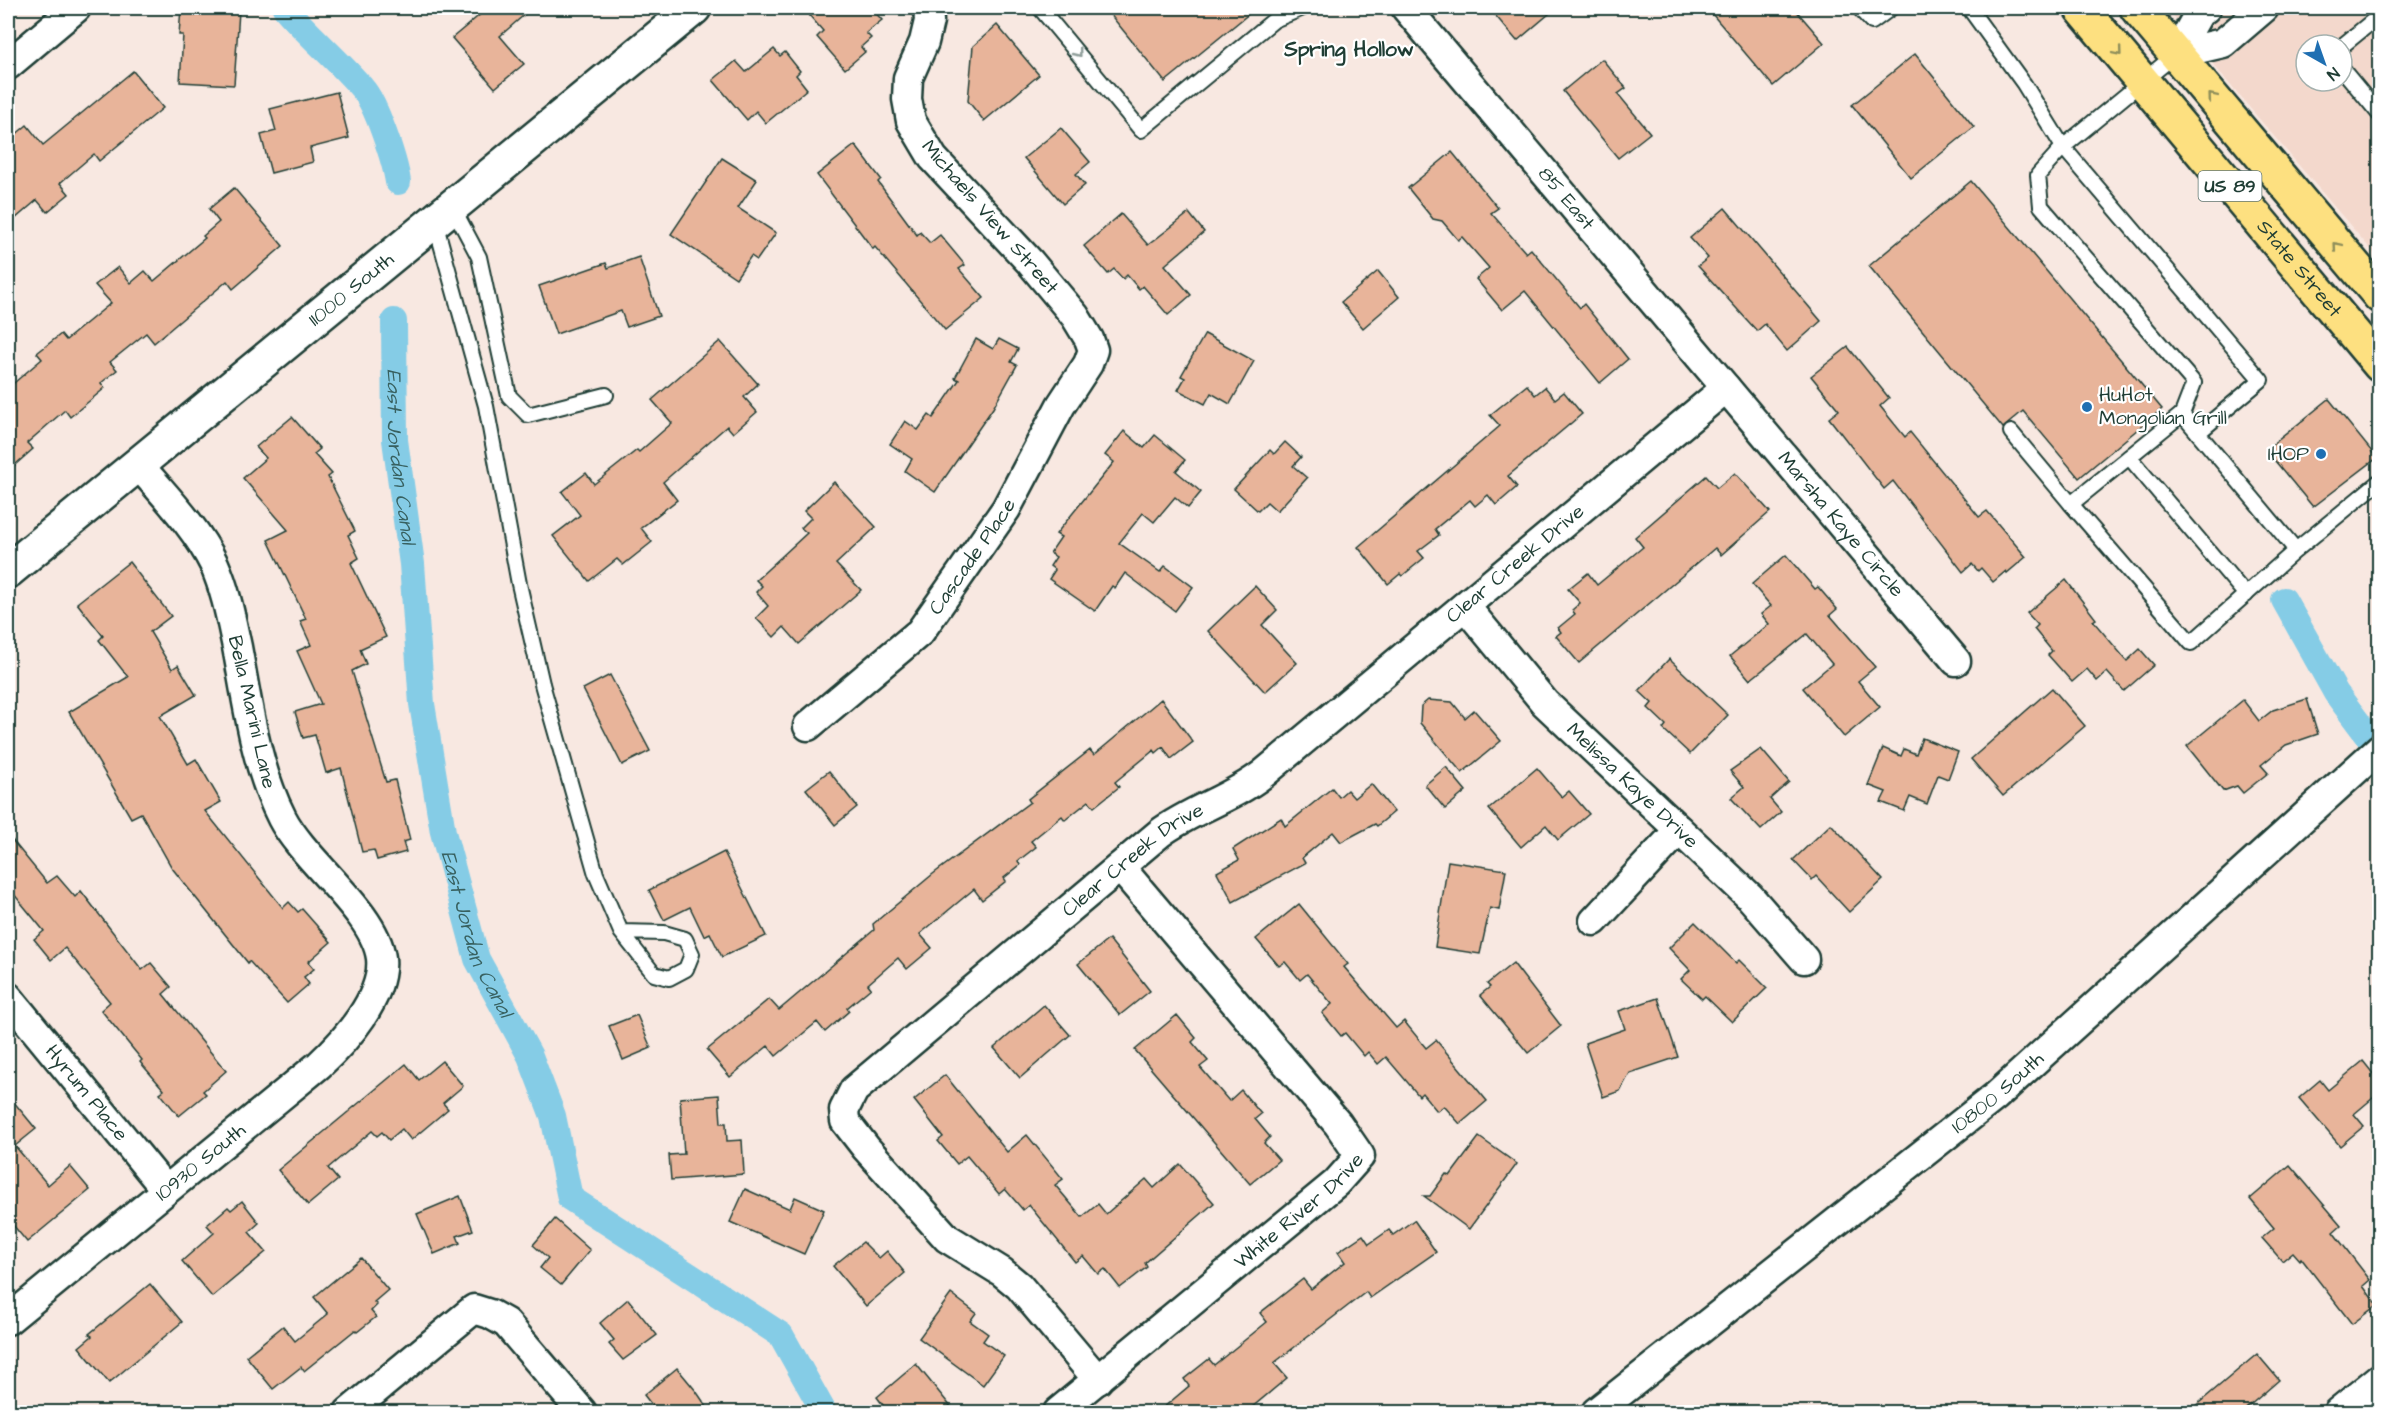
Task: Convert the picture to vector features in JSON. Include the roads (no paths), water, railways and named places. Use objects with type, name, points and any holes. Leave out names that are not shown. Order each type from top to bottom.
[{"type":"main road","name":"State Street","points":[[2081,8],[2367,344],[2379,365]]},
{"type":"main road","name":"US 89","points":[[2137,8],[2379,296]]},
{"type":"street","points":[[8,65],[76,8]]},
{"type":"street","name":"11000 South","points":[[8,571],[694,8]]},
{"type":"street","name":"Michaels View Street","points":[[928,8],[929,21],[924,42],[908,78],[907,99],[911,121],[933,158],[1030,262],[1075,316],[1089,339],[1092,350]]},
{"type":"street","name":"85 East","points":[[1406,8],[1726,388]]},
{"type":"street","points":[[2176,54],[2199,13],[2205,8]]},
{"type":"street","points":[[2176,54],[2223,43],[2264,8]]},
{"type":"street","name":"Cascade Place","points":[[808,726],[920,632],[1006,509],[1060,405],[1088,364],[1092,350]]},
{"type":"street","name":"Clear Creek Drive","points":[[1098,1380],[1019,1286],[1002,1272],[955,1245],[930,1222],[845,1121],[844,1110],[854,1090],[1176,821],[1231,796],[1256,780],[1726,388]]},
{"type":"street","name":"Marsha Kaye Circle","points":[[1726,388],[1956,661]]},
{"type":"street","name":"Bella Marini Lane","points":[[137,464],[198,538],[213,564],[231,615],[264,777],[285,824],[371,931],[381,961],[375,989]]},
{"type":"street","name":"Melissa Kaye Drive","points":[[1465,606],[1545,703],[1750,897],[1804,959]]},
{"type":"street","name":"10800 South","points":[[1596,1413],[1996,1096],[2371,755]]},
{"type":"street","points":[[1594,921],[1679,830]]},
{"type":"street","name":"White River Drive","points":[[1059,1413],[1336,1183],[1360,1155],[1338,1124],[1120,867]]},
{"type":"street","name":"10930 South","points":[[8,1320],[337,1048],[353,1030],[375,989]]},
{"type":"street","name":"Hyrum Place","points":[[8,996],[166,1190]]},
{"type":"street","points":[[349,1413],[474,1309],[490,1314],[506,1323],[582,1413]]},
{"type":"street","points":[[2338,1413],[2379,1378]]},
{"type":"lane","points":[[1040,8],[1141,130],[1274,20],[1303,8]]},
{"type":"lane","points":[[1859,8],[1872,22],[1891,8]]},
{"type":"lane","points":[[1969,8],[2024,84],[2063,147],[2261,380],[2198,433]]},
{"type":"lane","points":[[2354,36],[2379,15]]},
{"type":"lane","points":[[2071,504],[2182,414],[2194,383],[2041,206],[2038,175],[2063,147],[2176,54]]},
{"type":"lane","points":[[2354,84],[2379,115]]},
{"type":"lane","points":[[443,213],[479,257],[509,396],[528,415],[606,395]]},
{"type":"lane","points":[[443,213],[486,406],[519,584],[542,684],[596,874],[621,932],[654,974],[669,978],[686,969],[692,954],[685,939],[664,933],[621,932]]},
{"type":"lane","points":[[2182,414],[2296,550]]},
{"type":"lane","points":[[2011,432],[2191,643],[2296,550],[2379,481]]},
{"type":"lane","points":[[2129,457],[2246,594]]},
{"type":"waterway","name":"East Jordan Canal","points":[[285,8],[367,95],[384,133],[398,182]]},
{"type":"waterway","name":"East Jordan Canal","points":[[394,321],[395,440],[412,564],[422,704],[443,832],[477,959],[530,1056],[553,1116],[570,1198],[781,1335],[824,1412]]},
{"type":"waterway","points":[[2284,600],[2336,693],[2380,752]]},
{"type":"place","name":"HuHot Mongolian Grill","points":[[2087,407]]},
{"type":"place","name":"IHOP","points":[[2321,454]]},
{"type":"district","name":"Spring Hollow","points":[[1349,49]]}]
